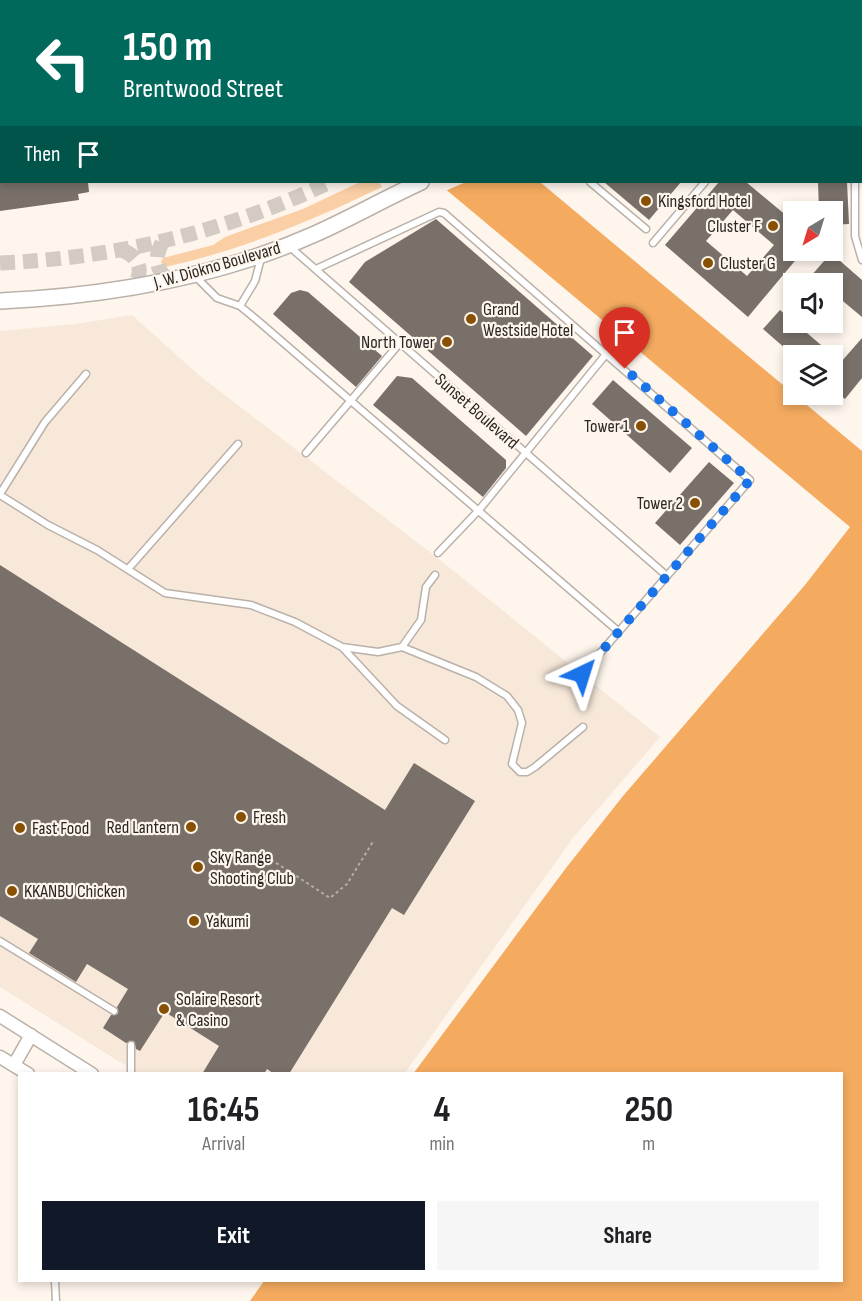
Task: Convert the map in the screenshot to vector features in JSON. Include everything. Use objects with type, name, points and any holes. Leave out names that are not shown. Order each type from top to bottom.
[{"type":"street","name":"J. W. Diokno Boulevard","points":[[0,301],[57,299],[129,289],[193,274],[261,254],[315,234],[417,184]]},
{"type":"street","points":[[0,1016],[89,1072]]},
{"type":"street","points":[[14,1065],[31,1035]]},
{"type":"street","points":[[0,1057],[25,1072]]},
{"type":"lane","points":[[591,183],[646,229]]},
{"type":"lane","points":[[653,243],[704,183]]},
{"type":"lane","points":[[859,193],[855,236],[862,260]]},
{"type":"lane","points":[[316,269],[418,222],[444,213],[750,480],[582,674]]},
{"type":"lane","name":"Sunset Boulevard","points":[[288,244],[399,344],[667,576]]},
{"type":"lane","points":[[240,306],[255,281],[261,254]]},
{"type":"lane","points":[[193,274],[216,298],[240,306],[618,631]]},
{"type":"lane","points":[[306,453],[399,344]]},
{"type":"lane","points":[[438,553],[479,510],[607,353]]},
{"type":"lane","points":[[86,374],[45,422],[0,495],[165,593],[251,605],[295,622],[342,647],[397,706],[446,740]]},
{"type":"lane","points":[[128,569],[238,444]]},
{"type":"lane","points":[[402,646],[421,620],[426,587],[435,575]]},
{"type":"lane","points":[[342,647],[378,652],[402,646],[438,659],[507,696],[518,710],[522,723],[512,758],[512,764],[520,772],[527,772],[536,767],[583,728]]},
{"type":"lane","points":[[0,941],[114,1011]]},
{"type":"lane","points":[[130,1045],[131,1072]]},
{"type":"lane","points":[[55,1282],[56,1301]]},
{"type":"path","points":[[261,853],[330,898],[347,884],[374,840]]},
{"type":"shaded area","points":[[358,183],[380,183],[382,187],[302,223],[249,243],[165,267],[161,262],[163,258],[213,245],[225,237],[303,209]]},
{"type":"shaded area","points":[[438,183],[541,183],[783,385],[783,405],[807,405],[862,451],[862,1301],[250,1301],[263,1282],[843,1282],[843,1072],[414,1072],[566,868],[623,796],[805,585],[850,527]]},
{"type":"shaded area","name":"Solaire Resort & Casino","points":[[132,315],[200,376],[435,556],[660,737],[573,838],[405,1072],[136,1072],[0,987],[0,331],[76,324]]},
{"type":"pier","points":[[435,183],[464,183],[445,191]]},
{"type":"building","points":[[0,183],[88,183],[89,192],[78,194],[79,200],[0,211]]},
{"type":"building","name":"Kingsford Hotel","points":[[605,183],[680,183],[649,220]]},
{"type":"building","points":[[718,183],[747,183],[783,213],[783,261],[795,261],[748,317],[665,245]],"holes":[[[733,210],[774,245],[747,276],[706,241]]]},
{"type":"building","points":[[818,183],[847,183],[849,224],[843,224],[843,201],[819,201]]},
{"type":"building","name":"Grand Westside Hotel","points":[[436,219],[593,356],[526,436],[349,282],[365,262]]},
{"type":"building","points":[[824,261],[840,261],[862,280],[862,317],[843,301],[843,273],[814,273]]},
{"type":"building","points":[[300,290],[308,292],[382,356],[356,387],[273,314],[291,293]]},
{"type":"building","points":[[780,310],[783,313],[783,333],[807,333],[821,345],[783,346],[763,329]]},
{"type":"building","points":[[862,338],[862,378],[845,399],[843,397],[843,360]]},
{"type":"building","points":[[397,376],[412,378],[506,460],[506,468],[483,497],[373,405]]},
{"type":"building","name":"Tower 1","points":[[613,380],[692,448],[670,473],[592,404]]},
{"type":"building","name":"Tower 2","points":[[709,462],[734,483],[680,545],[655,523]]},
{"type":"building","points":[[0,565],[385,810],[414,763],[475,801],[404,915],[392,908],[290,1072],[271,1072],[267,1069],[265,1072],[203,1072],[219,1046],[165,1012],[140,1051],[136,1049],[134,1041],[126,1043],[103,1028],[111,1015],[118,1014],[117,1007],[128,989],[87,964],[76,982],[29,953],[38,939],[0,916]]},
{"type":"tunnel","points":[[0,263],[86,255],[170,239],[251,215],[328,183]]},
{"type":"tunnel","points":[[162,243],[157,259],[161,273],[169,281]]},
{"type":"tunnel","points":[[122,250],[134,258],[139,268],[137,279],[129,289]]},
{"type":"place","name":"Kingsford Hotel","points":[[646,201]]},
{"type":"place","name":"Cluster F","points":[[773,226]]},
{"type":"place","name":"Cluster G","points":[[708,263]]},
{"type":"place","name":"Grand Westside Hotel","points":[[471,319]]},
{"type":"place","name":"North Tower","points":[[447,342]]},
{"type":"place","name":"Tower 1","points":[[641,426]]},
{"type":"place","name":"Tower 2","points":[[695,503]]},
{"type":"place","name":"Fresh","points":[[241,817]]},
{"type":"place","name":"Red Lantern","points":[[191,827]]},
{"type":"place","name":"Fast Food","points":[[20,828]]},
{"type":"place","name":"Sky Range Shooting Club","points":[[198,867]]},
{"type":"place","name":"KKANBU Chicken","points":[[12,891]]},
{"type":"place","name":"Yakumi","points":[[194,921]]},
{"type":"place","name":"Solaire Resort & Casino","points":[[164,1009]]},
{"type":"route","points":[[582,674],[750,480],[625,369]]}]
